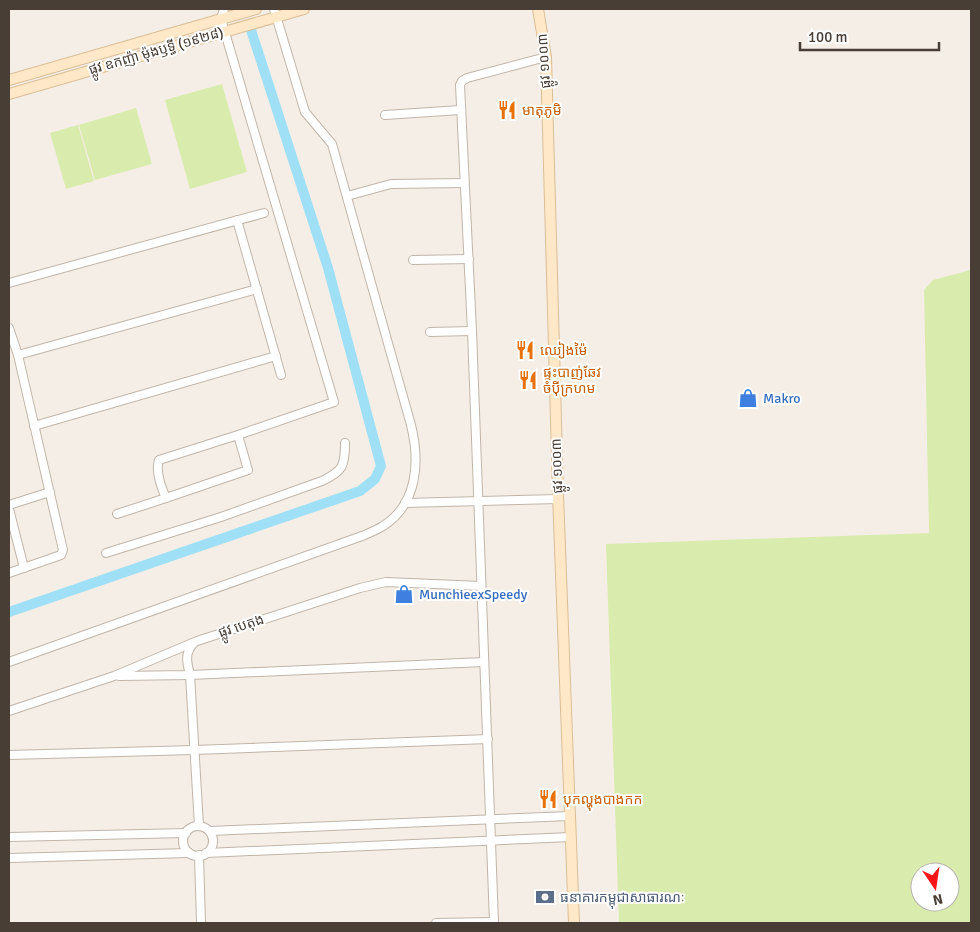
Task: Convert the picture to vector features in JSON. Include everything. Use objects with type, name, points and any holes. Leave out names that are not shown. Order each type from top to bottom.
[{"type":"main road","name":"ផ្លូវ ឧកញ៉ា ម៉ុងឫទ្ធី (១៩២៨)","points":[[9,80],[226,14],[256,9]]},
{"type":"main road","name":"ផ្លូវ ឧកញ៉ា ម៉ុងឫទ្ធី (១៩២៨)","points":[[9,94],[236,29],[273,15],[304,9]]},
{"type":"main road","name":"ផ្លូវ ១០០៣","points":[[538,9],[546,57],[558,499],[574,923]]},
{"type":"street","points":[[166,498],[160,485],[159,460],[334,402],[225,32],[226,14]]},
{"type":"street","points":[[9,662],[362,536],[390,521],[405,503],[411,489],[415,471],[415,441],[332,144],[305,112],[273,15]]},
{"type":"street","points":[[436,923],[494,922],[472,331],[460,85],[467,78],[546,57]]},
{"type":"street","points":[[385,115],[460,110]]},
{"type":"street","points":[[346,196],[391,184],[464,183]]},
{"type":"street","points":[[9,283],[264,213]]},
{"type":"street","points":[[238,220],[281,376]]},
{"type":"street","points":[[413,260],[469,259]]},
{"type":"street","points":[[18,355],[257,289]]},
{"type":"street","points":[[9,328],[18,355],[64,550],[61,555],[9,573]]},
{"type":"street","points":[[430,332],[472,331]]},
{"type":"street","points":[[34,426],[276,356]]},
{"type":"street","points":[[117,514],[248,470],[238,435]]},
{"type":"street","points":[[106,554],[221,517],[322,481],[336,474],[345,461],[344,443]]},
{"type":"street","points":[[24,568],[9,507],[50,492]]},
{"type":"street","points":[[405,503],[558,499]]},
{"type":"street","name":"ផ្លូវ បេតុង","points":[[9,711],[114,676],[197,641],[360,588],[386,582],[481,586]]},
{"type":"street","points":[[197,641],[189,648],[187,654],[190,675],[199,826]]},
{"type":"street","points":[[114,676],[190,675],[484,662]]},
{"type":"street","points":[[9,755],[488,739]]},
{"type":"street","points":[[190,853],[186,850],[183,841],[190,828],[199,826],[210,831],[570,816]]},
{"type":"street","points":[[201,923],[202,854],[213,843],[210,831]]},
{"type":"street","points":[[9,837],[186,833]]},
{"type":"street","points":[[9,858],[202,854],[571,837]]},
{"type":"green space","points":[[222,84],[247,172],[190,189],[165,100]]},
{"type":"green space","points":[[136,108],[152,164],[95,180],[79,125]]},
{"type":"green space","points":[[78,125],[94,181],[66,189],[50,133]]},
{"type":"green space","points":[[971,270],[971,923],[619,923],[606,544],[929,533],[924,290],[933,280]]},
{"type":"waterway","points":[[9,612],[360,491],[375,479],[381,466],[328,268],[250,27]]},
{"type":"place","name":"មាតុភូមិ","points":[[507,110]]},
{"type":"place","name":"ឈៀងម៉ៃ","points":[[525,350]]},
{"type":"place","name":"ផ្ទះបាញ់ឆែវ ចំប៉ីក្រហម","points":[[528,380]]},
{"type":"place","name":"Makro","points":[[748,398]]},
{"type":"place","name":"MunchieexSpeedy","points":[[404,594]]},
{"type":"place","name":"បុកល្ហុងបាងកក","points":[[548,799]]},
{"type":"place","name":"ធនាគារកម្ពុជាសាធារណៈ","points":[[545,897]]}]
